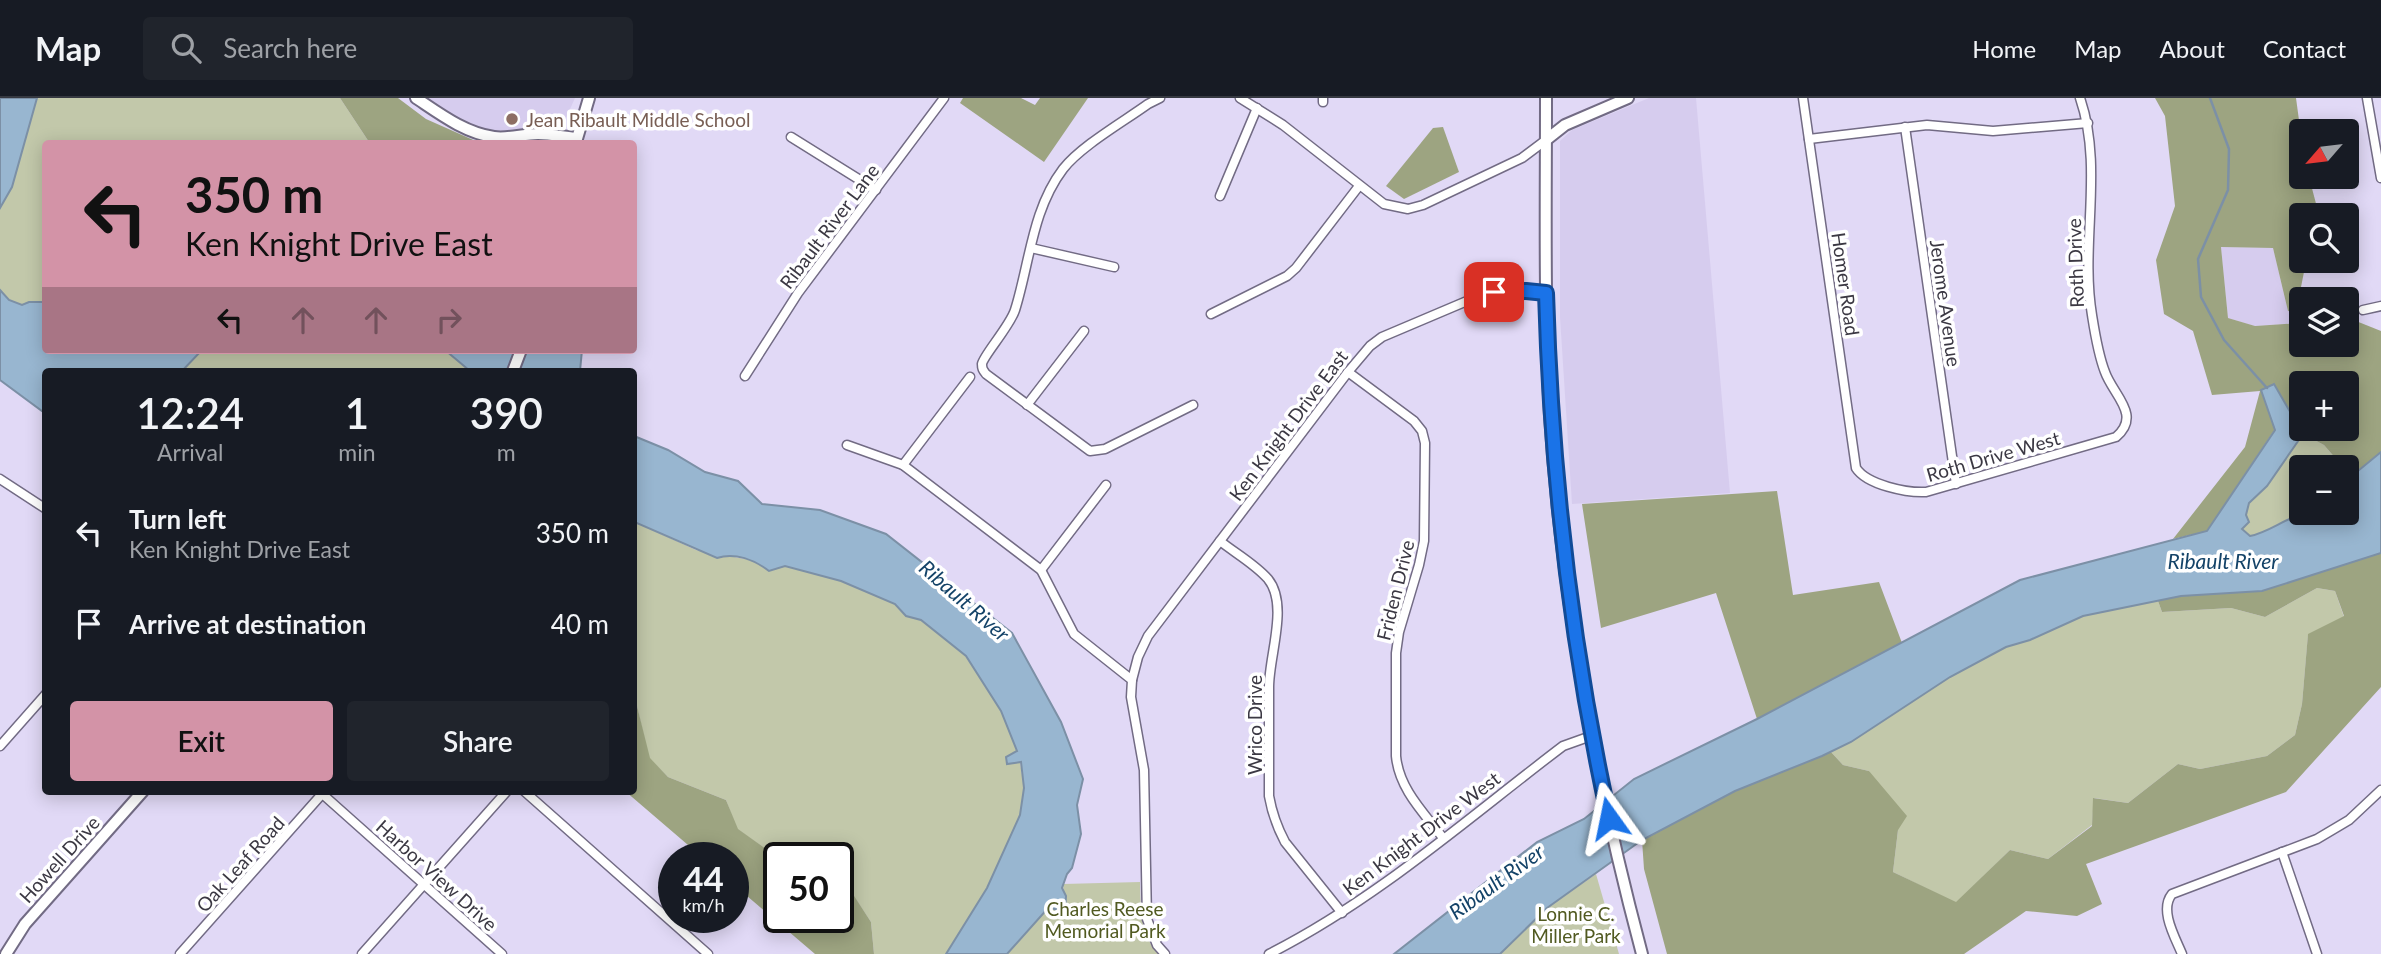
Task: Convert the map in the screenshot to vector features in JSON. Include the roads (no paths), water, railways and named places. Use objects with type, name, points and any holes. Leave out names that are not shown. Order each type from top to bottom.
[{"type":"main road","points":[[416,98],[453,122],[475,132],[494,137],[538,134],[571,140]]},
{"type":"main road","points":[[576,140],[589,98]]},
{"type":"main road","points":[[1546,98],[1546,293],[1550,417],[1557,492],[1575,643],[1591,736],[1642,954]]},
{"type":"main road","points":[[1546,140],[1565,125],[1628,98]]},
{"type":"main road","name":"Howell Drive","points":[[6,954],[25,923],[138,795]]},
{"type":"street","name":"Ribault River Lane","points":[[746,376],[798,293],[944,98]]},
{"type":"street","points":[[1160,98],[1148,104],[1065,167],[1044,198],[1014,313],[1006,330],[983,360],[982,367],[986,374],[1084,448],[1097,452],[1193,405]]},
{"type":"street","points":[[1240,98],[1384,204],[1397,208],[1423,205],[1521,158],[1546,140]]},
{"type":"street","name":"Homer Road","points":[[1803,98],[1856,468],[1860,474]]},
{"type":"street","name":"Roth Drive","points":[[2080,98],[2091,137],[2088,273],[2091,312],[2105,374],[2125,407],[2127,421]]},
{"type":"street","points":[[2367,98],[2381,178]]},
{"type":"street","points":[[1220,196],[1257,108]]},
{"type":"street","points":[[1809,139],[1906,127],[1941,125],[1993,131],[2088,122]]},
{"type":"street","name":"Jerome Avenue","points":[[1906,127],[1956,484]]},
{"type":"street","points":[[791,137],[876,190]]},
{"type":"street","points":[[1211,314],[1296,268],[1359,186]]},
{"type":"street","points":[[1031,248],[1114,267]]},
{"type":"street","name":"Ken Knight Drive East","points":[[1132,680],[1138,657],[1148,636],[1370,346],[1382,337],[1494,292],[1546,293]]},
{"type":"street","points":[[2362,310],[2381,306]]},
{"type":"street","points":[[1027,405],[1084,331]]},
{"type":"street","name":"Friden Drive","points":[[1348,372],[1419,426],[1424,436],[1424,541],[1399,632],[1396,653],[1396,756],[1397,767],[1406,788],[1443,838]]},
{"type":"street","points":[[903,465],[970,377]]},
{"type":"street","name":"Roth Drive West","points":[[1860,474],[1913,493],[1926,492],[2116,437],[2123,431],[2127,421]]},
{"type":"street","points":[[847,445],[903,465],[1041,570],[1074,634],[1132,680],[1131,697],[1144,770],[1147,919],[1157,945],[1165,954]]},
{"type":"street","points":[[1,483],[42,507]]},
{"type":"street","points":[[1041,570],[1106,485]]},
{"type":"street","name":"Wrico Drive","points":[[1220,541],[1265,576],[1275,592],[1278,610],[1269,670],[1271,808],[1285,842],[1342,913]]},
{"type":"street","points":[[0,746],[42,699]]},
{"type":"street","name":"Ken Knight Drive West","points":[[1269,954],[1342,913],[1563,746],[1591,736]]},
{"type":"street","points":[[2182,954],[2167,913],[2168,899],[2181,889],[2334,830],[2381,790]]},
{"type":"street","name":"Oak Leaf Road","points":[[180,954],[319,795]]},
{"type":"street","name":"Harbor View Drive","points":[[323,795],[502,954]]},
{"type":"street","points":[[362,954],[503,795]]},
{"type":"street","points":[[529,795],[708,954]]},
{"type":"street","points":[[2282,852],[2317,954]]},
{"type":"water","points":[[0,98],[37,98],[12,187],[0,208]]},
{"type":"water","points":[[0,290],[9,300],[22,305],[42,302],[42,354],[198,354],[185,368],[42,368],[42,411],[0,380]]},
{"type":"water","points":[[450,354],[582,354],[580,368],[466,368]]},
{"type":"water","name":"Ribault River","points":[[2274,384],[2289,410],[2289,441],[2298,441],[2267,486],[2249,503],[2246,515],[2249,522],[2242,529],[2250,536],[2289,519],[2289,525],[2359,525],[2359,470],[2381,452],[2381,553],[2262,591],[2181,596],[2083,616],[2030,640],[2006,647],[1950,677],[1851,742],[1735,791],[1642,840],[1547,908],[1500,954],[1394,954],[1537,842],[1584,819],[1634,779],[1757,719],[2020,580],[2207,531],[2275,430],[2261,390]]},
{"type":"water","name":"Ribault River","points":[[637,437],[668,450],[705,472],[738,481],[762,504],[820,510],[886,534],[1012,633],[1061,722],[1083,779],[1077,805],[1081,834],[1072,868],[1062,888],[1066,896],[1065,913],[1049,907],[1007,954],[946,954],[987,888],[1020,815],[1024,788],[1021,762],[1007,764],[1006,757],[1017,751],[1001,711],[966,656],[921,620],[906,616],[895,604],[841,581],[785,566],[769,571],[744,558],[717,558],[637,523]]},
{"type":"waterway","points":[[2210,98],[2229,149],[2228,190],[2198,259],[2201,297],[2224,340],[2267,388]]},
{"type":"place","name":"Jean Ribault Middle School","points":[[512,119]]},
{"type":"park label","name":"Charles Reese Memorial Park","points":[[1105,919]]},
{"type":"park label","name":"Lonnie C. Miller Park","points":[[1576,924]]}]
